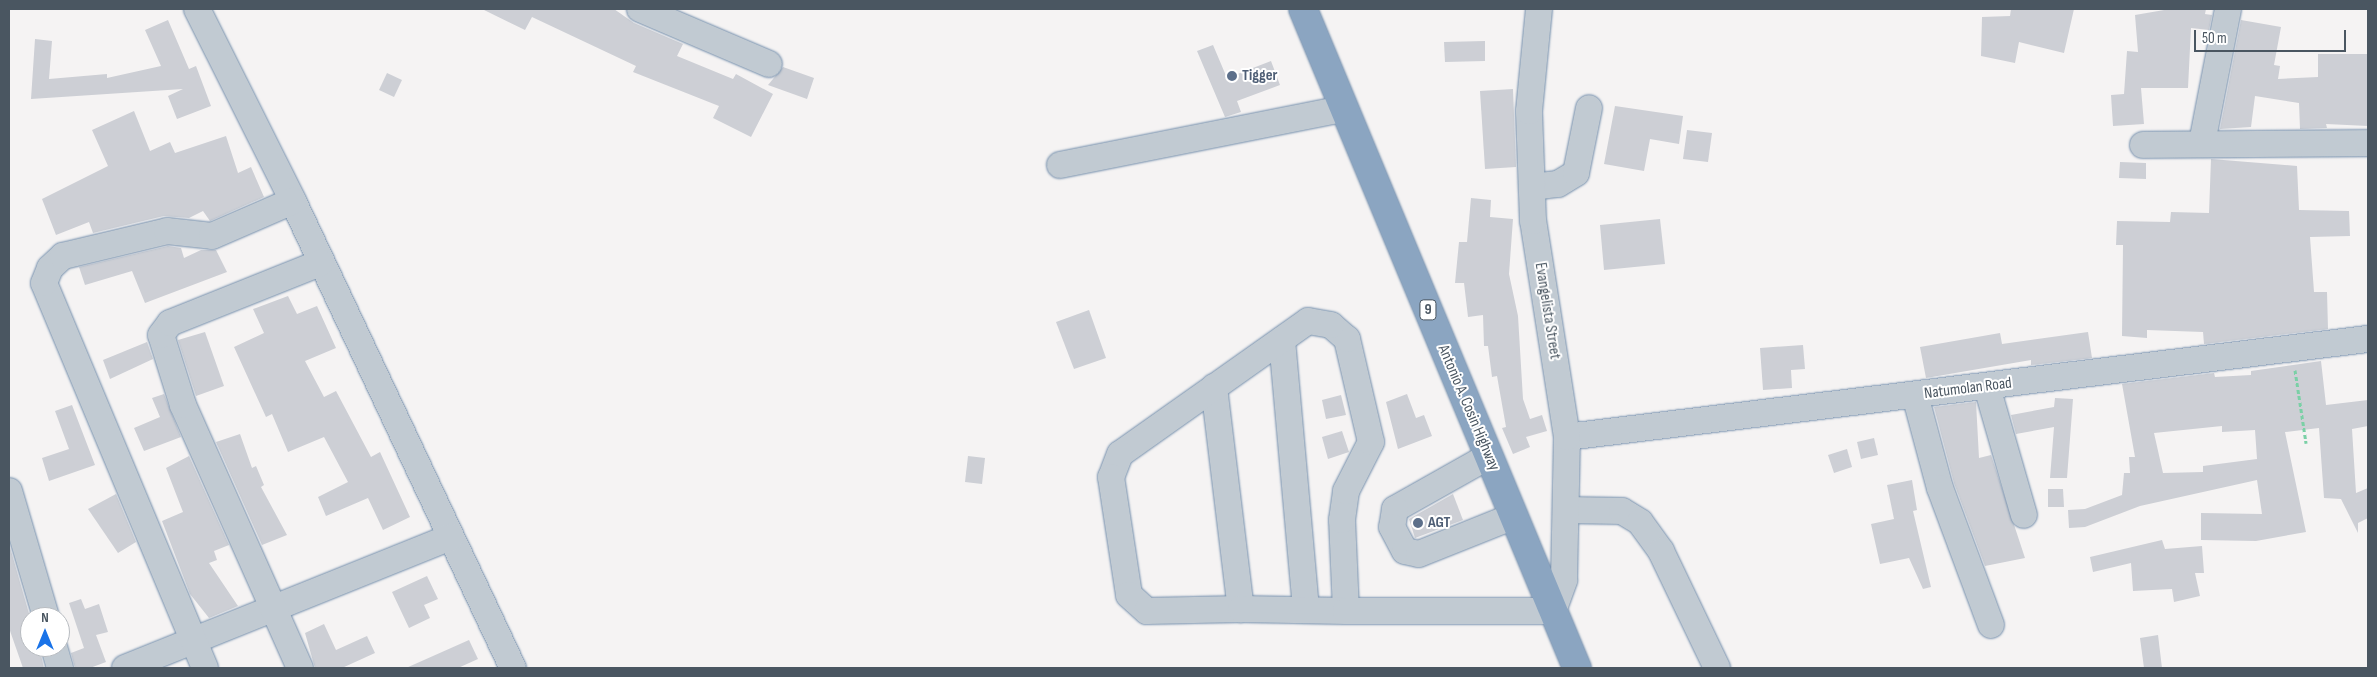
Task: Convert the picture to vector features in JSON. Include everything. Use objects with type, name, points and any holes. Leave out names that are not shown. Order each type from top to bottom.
[{"type":"highway","name":"Antonio A. Cosin Highway","points":[[1303,9],[1577,668]]},
{"type":"street","points":[[198,9],[294,201],[320,263],[513,668]]},
{"type":"street","points":[[640,9],[769,64]]},
{"type":"street","name":"Evangelista Street","points":[[1539,9],[1529,111],[1532,187],[1567,437],[1567,510],[1564,580],[1553,611]]},
{"type":"street","points":[[2202,143],[2228,9]]},
{"type":"street","points":[[1532,187],[1558,184],[1576,173],[1589,108]]},
{"type":"street","points":[[1060,165],[1344,109]]},
{"type":"street","points":[[2143,145],[2368,143]]},
{"type":"street","points":[[205,668],[44,283],[50,268],[63,256],[167,231],[212,236],[294,201]]},
{"type":"street","points":[[300,668],[184,405],[161,335],[170,323],[320,263]]},
{"type":"street","points":[[1346,611],[1342,520],[1346,491],[1371,442],[1348,339],[1331,325],[1308,321],[1120,454],[1111,477],[1129,595],[1147,611],[1242,609],[1346,611],[1553,611]]},
{"type":"street","name":"Natumolan Road","points":[[1567,437],[2292,350],[2368,339]]},
{"type":"street","points":[[1282,340],[1306,610]]},
{"type":"street","points":[[1214,387],[1242,609]]},
{"type":"street","points":[[1987,387],[2024,515]]},
{"type":"street","points":[[1915,395],[1940,488],[1991,626]]},
{"type":"street","points":[[1489,456],[1395,509],[1392,527],[1405,551],[1419,554],[1514,516]]},
{"type":"street","points":[[9,491],[43,607]]},
{"type":"street","points":[[1567,510],[1622,511],[1640,522],[1661,551],[1718,668]]},
{"type":"street","points":[[125,668],[274,610],[451,536]]},
{"type":"path","points":[[2292,350],[2306,443]]},
{"type":"building","points":[[482,9],[614,9],[634,23],[683,44],[677,56],[733,79],[736,74],[773,94],[751,137],[713,118],[719,106],[633,72],[636,66],[532,17],[525,30]]},
{"type":"building","points":[[2011,9],[2074,9],[2064,53],[2019,42],[2015,63],[1981,56],[1982,17],[2010,16]]},
{"type":"building","points":[[2170,9],[2206,9],[2205,14],[2212,15],[2209,30],[2191,28],[2188,88],[2141,88],[2144,124],[2113,126],[2111,95],[2124,94],[2127,51],[2138,52],[2135,15]]},
{"type":"building","points":[[168,20],[189,69],[196,66],[211,106],[177,119],[168,96],[183,89],[31,99],[35,39],[52,41],[49,79],[107,74],[107,78],[161,66],[145,30]]},
{"type":"building","points":[[2241,20],[2281,27],[2274,65],[2280,66],[2278,79],[2318,77],[2318,54],[2368,54],[2368,126],[2326,124],[2327,128],[2300,129],[2299,103],[2255,96],[2251,127],[2220,129]]},
{"type":"building","points":[[1485,41],[1485,61],[1445,62],[1444,42]]},
{"type":"building","points":[[1213,45],[1227,78],[1271,61],[1280,85],[1237,101],[1241,112],[1225,117],[1197,51]]},
{"type":"building","points":[[783,67],[814,78],[807,99],[768,85]]},
{"type":"building","points":[[387,73],[402,80],[394,97],[379,90]]},
{"type":"building","points":[[1513,89],[1516,167],[1485,169],[1480,91]]},
{"type":"building","points":[[1615,106],[1683,116],[1679,144],[1650,139],[1644,171],[1604,164]]},
{"type":"building","points":[[134,111],[150,151],[170,142],[175,153],[226,136],[238,173],[251,167],[264,197],[210,221],[203,211],[189,218],[164,216],[93,233],[89,222],[56,235],[42,199],[108,166],[92,130]]},
{"type":"building","points":[[1687,130],[1712,133],[1708,162],[1683,159]]},
{"type":"building","points":[[2211,159],[2297,166],[2299,210],[2349,211],[2350,236],[2310,237],[2314,292],[2327,292],[2328,329],[2204,344],[2203,332],[2147,330],[2147,338],[2122,336],[2123,245],[2116,245],[2117,221],[2170,222],[2171,212],[2209,213]]},
{"type":"building","points":[[2120,162],[2146,163],[2146,179],[2119,178]]},
{"type":"building","points":[[1471,198],[1491,200],[1490,217],[1513,219],[1509,274],[1518,316],[1523,399],[1530,419],[1542,415],[1547,431],[1526,437],[1530,447],[1513,454],[1502,428],[1506,427],[1497,376],[1492,377],[1488,346],[1484,346],[1483,315],[1468,317],[1464,283],[1455,283],[1459,242],[1467,242]]},
{"type":"building","points":[[1660,219],[1665,264],[1604,270],[1600,225]]},
{"type":"building","points":[[168,246],[181,248],[184,258],[201,250],[216,250],[227,272],[145,303],[132,271],[85,285],[79,267]]},
{"type":"building","points":[[288,296],[297,314],[317,306],[336,348],[305,361],[324,397],[336,391],[371,457],[380,452],[410,517],[383,530],[368,498],[326,516],[318,497],[348,482],[324,437],[288,452],[272,414],[266,417],[234,347],[264,333],[253,309]]},
{"type":"building","points":[[1089,310],[1106,358],[1074,369],[1056,322]]},
{"type":"building","points":[[205,332],[224,386],[196,396],[178,340]]},
{"type":"building","points":[[2088,332],[2092,358],[2031,365],[2031,360],[1926,378],[1920,347],[2000,333],[2002,344]]},
{"type":"building","points":[[147,342],[153,359],[110,379],[103,360]]},
{"type":"building","points":[[1803,345],[1805,369],[1791,370],[1792,388],[1763,390],[1760,348]]},
{"type":"building","points":[[2321,361],[2326,405],[2368,400],[2368,426],[2352,429],[2356,493],[2368,488],[2368,518],[2358,523],[2358,533],[2341,499],[2324,498],[2319,428],[2285,432],[2306,532],[2256,541],[2201,540],[2201,513],[2262,514],[2257,480],[2140,506],[2085,527],[2069,528],[2068,510],[2085,509],[2122,495],[2124,473],[2130,473],[2129,457],[2135,457],[2122,384],[2214,373],[2215,377],[2251,375],[2251,371]],"holes":[[[2222,426],[2222,432],[2255,430],[2257,459],[2203,466],[2203,472],[2163,473],[2154,433]]]},
{"type":"building","points":[[164,394],[181,437],[144,451],[134,428],[160,417],[152,398]]},
{"type":"building","points":[[1407,394],[1416,418],[1424,415],[1432,436],[1398,449],[1386,402]]},
{"type":"building","points":[[1341,395],[1346,415],[1326,419],[1322,400]]},
{"type":"building","points":[[2055,398],[2073,399],[2067,478],[2050,478],[2054,427],[2016,434],[2011,415],[2054,407]]},
{"type":"building","points":[[1976,402],[1979,458],[1991,455],[2025,558],[1985,566],[1954,483],[1934,407]]},
{"type":"building","points":[[72,405],[95,465],[49,481],[42,458],[69,449],[55,411]]},
{"type":"building","points":[[1342,431],[1349,452],[1328,459],[1322,437]]},
{"type":"building","points":[[240,434],[252,468],[256,466],[264,485],[261,487],[287,535],[262,545],[216,442]]},
{"type":"building","points":[[1874,438],[1878,455],[1861,459],[1857,442]]},
{"type":"building","points":[[1847,449],[1852,467],[1834,473],[1828,455]]},
{"type":"building","points":[[189,456],[229,545],[214,551],[217,560],[209,563],[238,606],[209,618],[190,594],[162,521],[183,512],[166,468]]},
{"type":"building","points":[[968,456],[985,458],[982,484],[965,482]]},
{"type":"building","points":[[1912,480],[1917,510],[1913,511],[1931,587],[1923,589],[1909,558],[1880,564],[1871,524],[1894,519],[1887,485]]},
{"type":"building","points":[[2048,489],[2063,489],[2064,507],[2048,507]]},
{"type":"building","points":[[116,494],[136,542],[118,553],[88,509]]},
{"type":"building","points":[[1453,494],[1463,520],[1415,538],[1409,519]]},
{"type":"building","points":[[2162,540],[2165,549],[2202,546],[2204,573],[2195,573],[2200,596],[2174,602],[2172,589],[2133,591],[2131,563],[2093,572],[2090,557]]},
{"type":"building","points":[[9,544],[27,607],[20,607],[20,657],[41,657],[44,668],[23,668],[9,628]]},
{"type":"building","points":[[427,576],[438,599],[424,605],[430,618],[409,628],[392,592]]},
{"type":"building","points":[[81,599],[85,609],[99,604],[108,632],[96,635],[106,662],[90,668],[75,668],[71,653],[84,648],[69,603]]},
{"type":"building","points":[[324,624],[336,650],[367,636],[375,653],[342,668],[315,668],[305,633]]},
{"type":"building","points":[[2158,635],[2162,668],[2144,668],[2140,638]]},
{"type":"building","points":[[469,640],[478,659],[458,668],[406,668]]},
{"type":"place","name":"Tigger","points":[[1232,76]]},
{"type":"place","name":"AGT","points":[[1418,523]]}]
